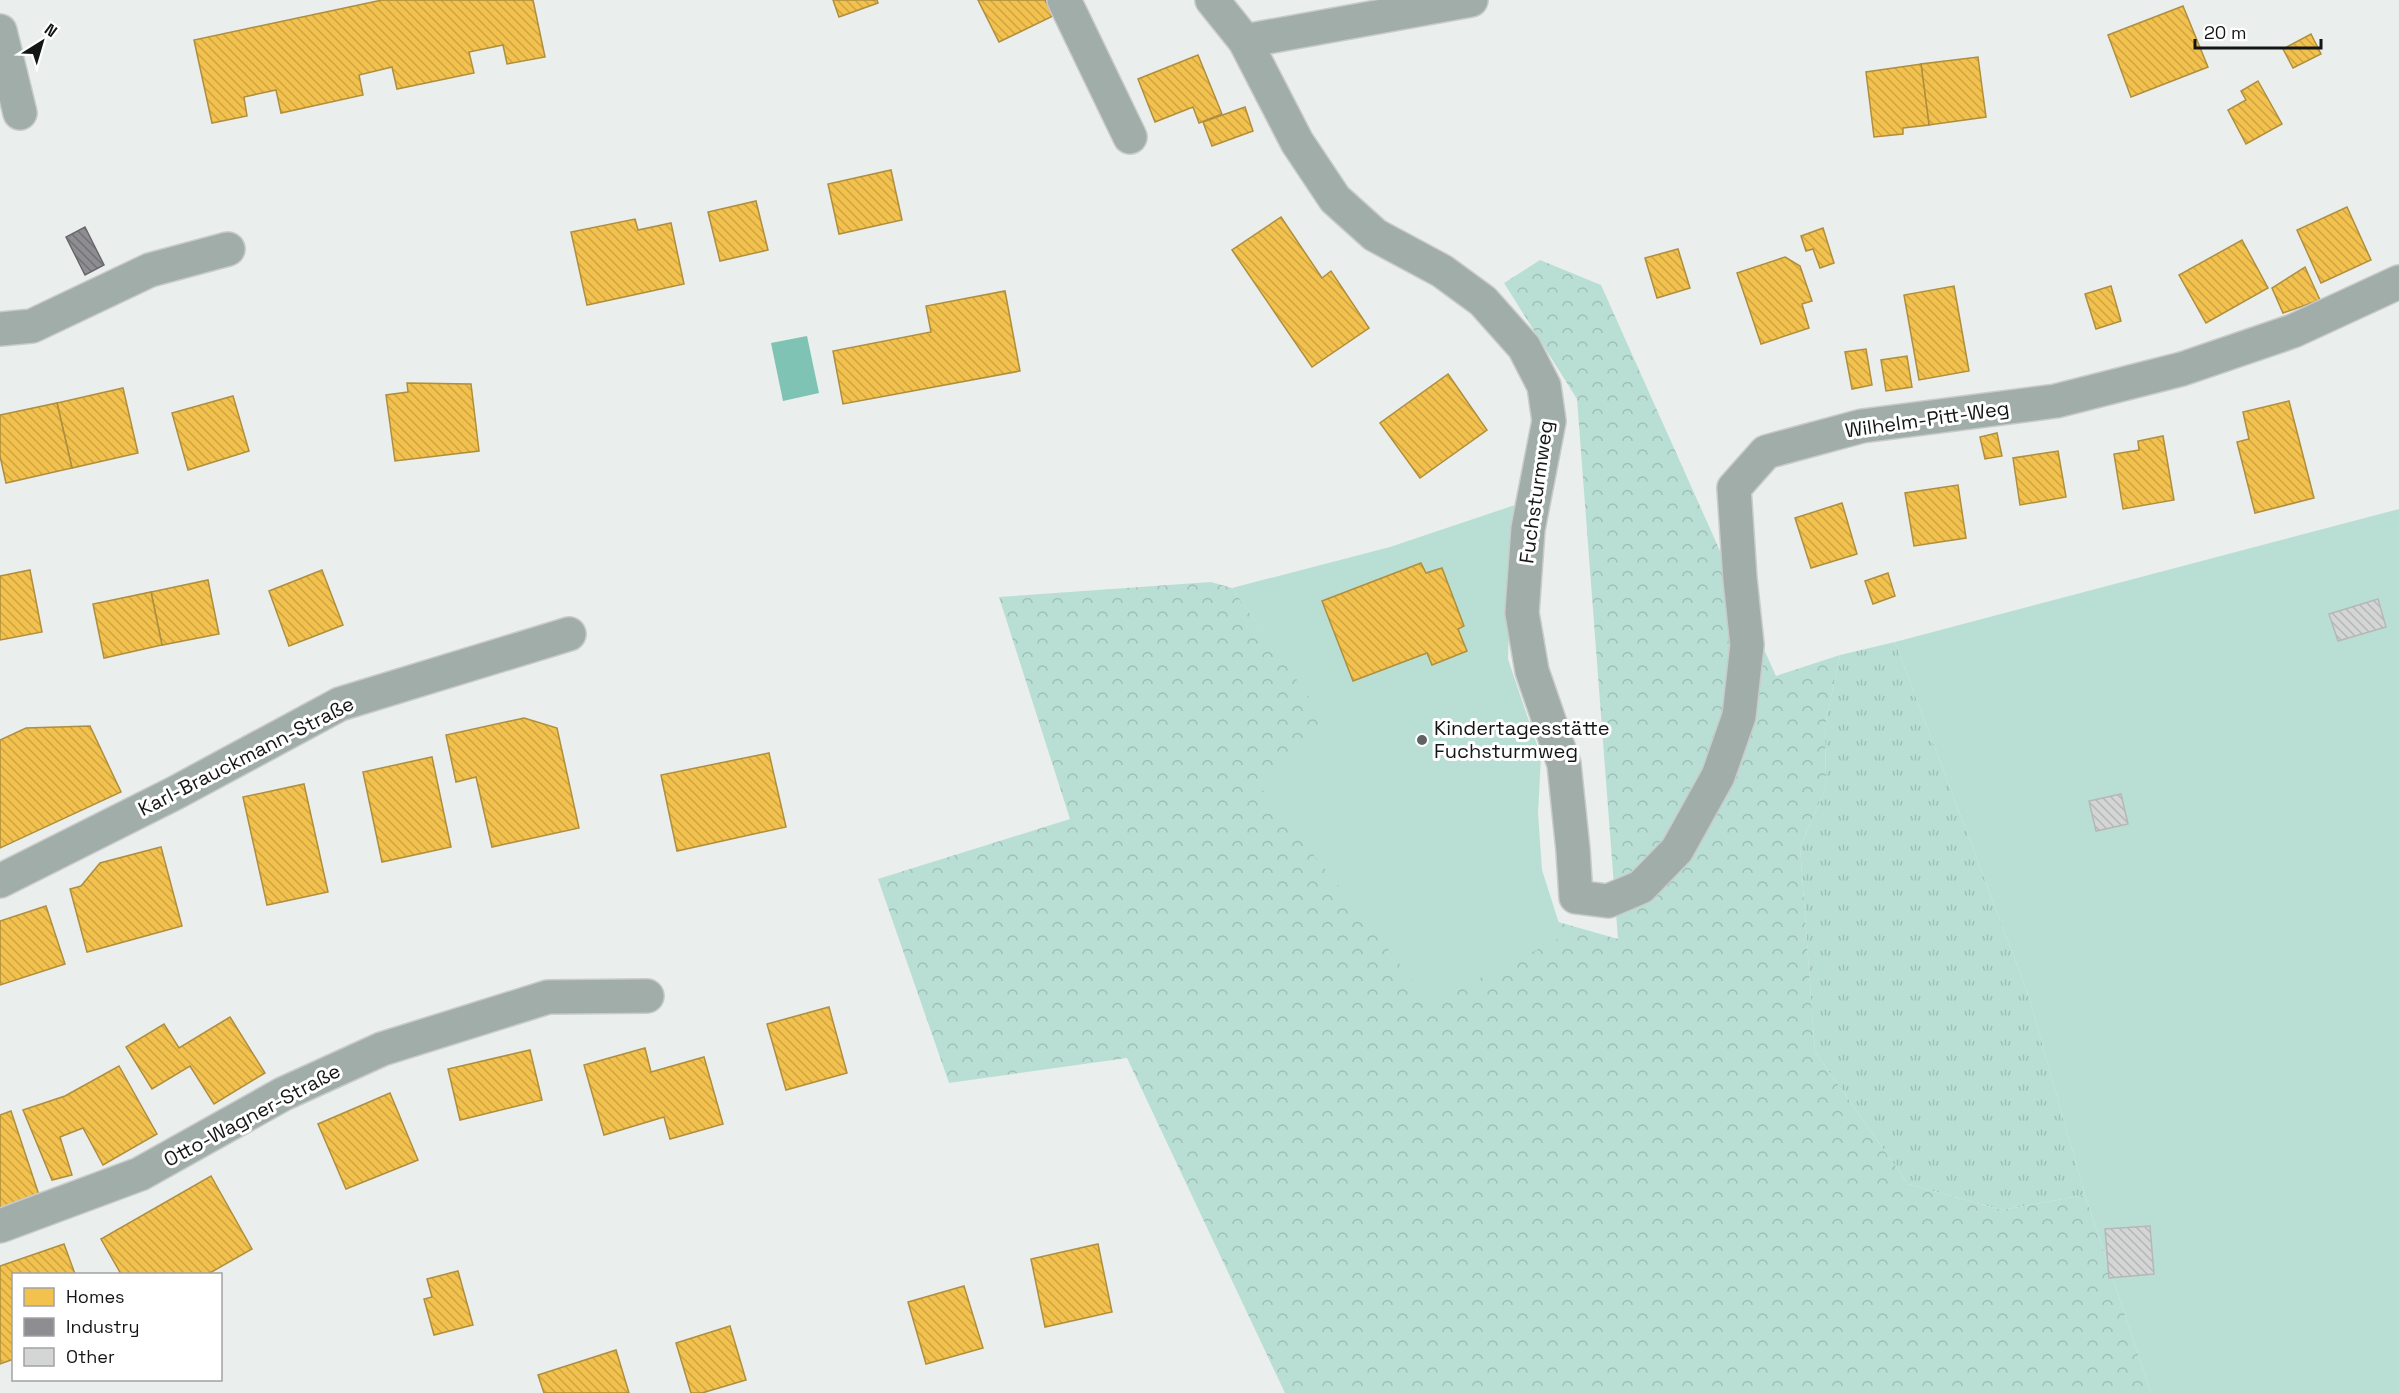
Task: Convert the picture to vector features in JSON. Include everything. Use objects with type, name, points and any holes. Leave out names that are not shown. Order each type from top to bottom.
[{"type":"street","points":[[1064,0],[1130,137]]},
{"type":"street","name":"Fuchsturmweg","points":[[1212,0],[1245,41],[1297,142],[1335,199],[1375,235],[1442,271],[1483,301],[1524,347],[1544,386],[1549,421],[1528,529],[1522,613],[1532,671],[1564,764],[1576,897]]},
{"type":"street","points":[[1245,41],[1471,0]]},
{"type":"street","points":[[0,31],[20,113]]},
{"type":"street","points":[[0,329],[32,326],[150,270],[228,249]]},
{"type":"street","name":"Wilhelm-Pitt-Weg","points":[[1576,897],[1608,902],[1641,887],[1677,850],[1718,776],[1739,716],[1747,645],[1734,488],[1766,452],[1862,426],[2056,401],[2182,369],[2293,331],[2399,282]]},
{"type":"street","name":"Karl-Brauckmann-Straße","points":[[0,881],[175,793],[340,704],[569,633]]},
{"type":"street","name":"Otto-Wagner-Straße","points":[[0,1226],[140,1174],[283,1094],[382,1049],[548,997],[647,996]]},
{"type":"green space","points":[[1540,260],[1601,285],[1776,676],[1840,655],[1825,726],[1826,787],[1800,847],[1815,1052],[1908,1184],[2002,1210],[2085,1195],[2151,1393],[1285,1393],[1127,1058],[949,1083],[878,879],[1070,819],[999,597],[1211,582],[1232,588],[1329,724],[1495,904],[1618,939],[1577,399],[1504,283]]},
{"type":"green space","name":"Kindertagesstätte Fuchsturmweg","points":[[1515,505],[1511,553],[1508,659],[1541,757],[1538,813],[1542,870],[1563,936],[1500,969],[1429,1001],[1257,783],[1328,724],[1232,588],[1390,547]]},
{"type":"green space","points":[[2399,509],[2399,1393],[2151,1393],[2085,1195],[2028,994],[1895,642]]},
{"type":"green space","points":[[1895,642],[2028,994],[2085,1195],[2002,1210],[1908,1184],[1815,1052],[1800,847],[1826,787],[1825,726],[1840,655]]},
{"type":"shaded area","points":[[807,336],[819,393],[783,401],[771,343]]},
{"type":"building: Homes","points":[[382,0],[533,0],[545,57],[507,64],[503,45],[469,52],[474,73],[397,89],[392,67],[359,75],[363,95],[281,113],[276,90],[244,97],[247,116],[212,123],[194,40]]},
{"type":"building: Homes","points":[[833,0],[877,0],[878,3],[839,17]]},
{"type":"building: Homes","points":[[978,0],[1045,0],[1053,16],[999,42]]},
{"type":"building: Homes","points":[[2183,6],[2208,67],[2131,97],[2108,35]]},
{"type":"building: Homes","points":[[2311,34],[2321,54],[2293,68],[2283,49]]},
{"type":"building: Homes","points":[[1198,55],[1222,114],[1199,123],[1193,107],[1155,122],[1138,79]]},
{"type":"building: Homes","points":[[1978,57],[1986,117],[1929,125],[1921,64]]},
{"type":"building: Homes","points":[[1921,64],[1929,125],[1903,128],[1903,134],[1874,137],[1866,72]]},
{"type":"building: Homes","points":[[2258,81],[2282,124],[2246,144],[2228,110],[2246,100],[2241,91]]},
{"type":"building: Homes","points":[[1245,107],[1253,131],[1212,146],[1203,122]]},
{"type":"building: Homes","points":[[891,170],[902,220],[839,234],[828,184]]},
{"type":"building: Homes","points":[[756,201],[768,250],[720,261],[708,212]]},
{"type":"building: Homes","points":[[2347,207],[2371,260],[2321,283],[2297,230]]},
{"type":"building: Homes","points":[[1281,217],[1322,278],[1331,271],[1369,328],[1312,367],[1232,250]]},
{"type":"building: Homes","points":[[635,219],[638,230],[671,223],[684,284],[587,305],[571,232]]},
{"type":"building: Homes","points":[[1823,228],[1834,263],[1820,268],[1813,249],[1806,251],[1801,236]]},
{"type":"building: Homes","points":[[2242,240],[2268,288],[2206,323],[2179,275]]},
{"type":"building: Homes","points":[[1678,249],[1690,288],[1657,298],[1645,258]]},
{"type":"building: Homes","points":[[1785,257],[1800,266],[1812,301],[1802,304],[1809,328],[1761,344],[1737,273]]},
{"type":"building: Homes","points":[[2305,267],[2320,300],[2283,313],[2272,288]]},
{"type":"building: Homes","points":[[1954,286],[1969,371],[1919,380],[1904,295]]},
{"type":"building: Homes","points":[[2111,286],[2121,321],[2096,329],[2085,294]]},
{"type":"building: Homes","points":[[1005,291],[1020,371],[843,404],[833,351],[931,332],[926,306]]},
{"type":"building: Homes","points":[[1866,349],[1872,385],[1852,389],[1845,352]]},
{"type":"building: Homes","points":[[1907,356],[1912,387],[1886,391],[1881,360]]},
{"type":"building: Homes","points":[[1448,374],[1487,430],[1420,478],[1380,423]]},
{"type":"building: Homes","points":[[407,383],[471,384],[479,451],[395,461],[386,395],[408,392]]},
{"type":"building: Homes","points":[[123,388],[138,453],[72,468],[57,403]]},
{"type":"building: Homes","points":[[233,396],[249,451],[188,470],[172,413]]},
{"type":"building: Homes","points":[[2289,401],[2314,498],[2255,513],[2237,442],[2249,439],[2243,412]]},
{"type":"building: Homes","points":[[57,403],[72,468],[6,483],[0,456],[0,415]]},
{"type":"building: Homes","points":[[1997,433],[2002,456],[1985,459],[1980,437]]},
{"type":"building: Homes","points":[[2163,436],[2174,500],[2123,509],[2114,454],[2139,450],[2138,441]]},
{"type":"building: Homes","points":[[2058,451],[2066,497],[2020,505],[2013,458]]},
{"type":"building: Homes","points":[[1958,485],[1966,538],[1914,546],[1905,493]]},
{"type":"building: Homes","points":[[1842,503],[1857,554],[1811,568],[1795,518]]},
{"type":"building: Homes","points":[[1421,563],[1426,573],[1442,568],[1464,626],[1458,629],[1467,651],[1432,665],[1427,653],[1353,681],[1322,601]]},
{"type":"building: Homes","points":[[30,570],[42,632],[0,640],[0,576]]},
{"type":"building: Homes","points":[[322,570],[343,625],[289,646],[269,591]]},
{"type":"building: Homes","points":[[1888,573],[1895,596],[1873,604],[1865,581]]},
{"type":"building: Homes","points":[[208,580],[219,634],[162,645],[151,592]]},
{"type":"building: Homes","points":[[151,592],[162,645],[104,658],[93,604]]},
{"type":"building: Homes","points":[[524,718],[557,728],[579,828],[492,847],[476,777],[456,782],[446,735]]},
{"type":"building: Homes","points":[[90,726],[121,792],[0,848],[0,740],[26,728]]},
{"type":"building: Homes","points":[[769,753],[786,827],[677,851],[661,775]]},
{"type":"building: Homes","points":[[432,757],[451,847],[382,862],[363,772]]},
{"type":"building: Homes","points":[[304,784],[328,892],[267,905],[243,797]]},
{"type":"building: Homes","points":[[161,847],[182,926],[87,952],[70,889],[81,886],[100,863]]},
{"type":"building: Homes","points":[[46,906],[65,964],[0,985],[0,921]]},
{"type":"building: Homes","points":[[829,1007],[847,1073],[786,1090],[767,1024]]},
{"type":"building: Homes","points":[[230,1017],[265,1073],[214,1104],[190,1066],[152,1089],[126,1047],[164,1024],[179,1048]]},
{"type":"building: Homes","points":[[645,1048],[651,1072],[704,1057],[723,1124],[670,1139],[664,1117],[604,1135],[584,1065]]},
{"type":"building: Homes","points":[[530,1050],[542,1100],[460,1120],[448,1069]]},
{"type":"building: Homes","points":[[119,1066],[157,1134],[103,1165],[83,1128],[60,1137],[72,1175],[52,1180],[23,1110],[65,1096]]},
{"type":"building: Homes","points":[[390,1093],[418,1160],[346,1189],[318,1124]]},
{"type":"building: Homes","points":[[11,1111],[39,1195],[0,1208],[0,1115]]},
{"type":"building: Homes","points":[[211,1176],[252,1249],[210,1273],[120,1273],[101,1239]]},
{"type":"building: Homes","points":[[64,1244],[75,1273],[12,1273],[12,1360],[0,1364],[0,1266]]},
{"type":"building: Homes","points":[[1098,1244],[1112,1312],[1045,1327],[1031,1259]]},
{"type":"building: Homes","points":[[458,1271],[473,1325],[434,1335],[424,1299],[432,1297],[427,1279]]},
{"type":"building: Homes","points":[[964,1286],[983,1348],[926,1364],[908,1302]]},
{"type":"building: Homes","points":[[730,1326],[746,1380],[702,1393],[691,1393],[676,1343]]},
{"type":"building: Homes","points":[[616,1350],[629,1393],[544,1393],[538,1375]]},
{"type":"building: Industry","points":[[85,227],[104,265],[85,275],[66,237]]},
{"type":"building: Other","points":[[2378,599],[2386,627],[2338,641],[2329,614]]},
{"type":"building: Other","points":[[2121,794],[2128,824],[2096,831],[2089,801]]},
{"type":"building: Other","points":[[2150,1226],[2154,1274],[2109,1278],[2105,1229]]},
{"type":"place","name":"Kindertagesstätte Fuchsturmweg","points":[[1422,740]]}]
